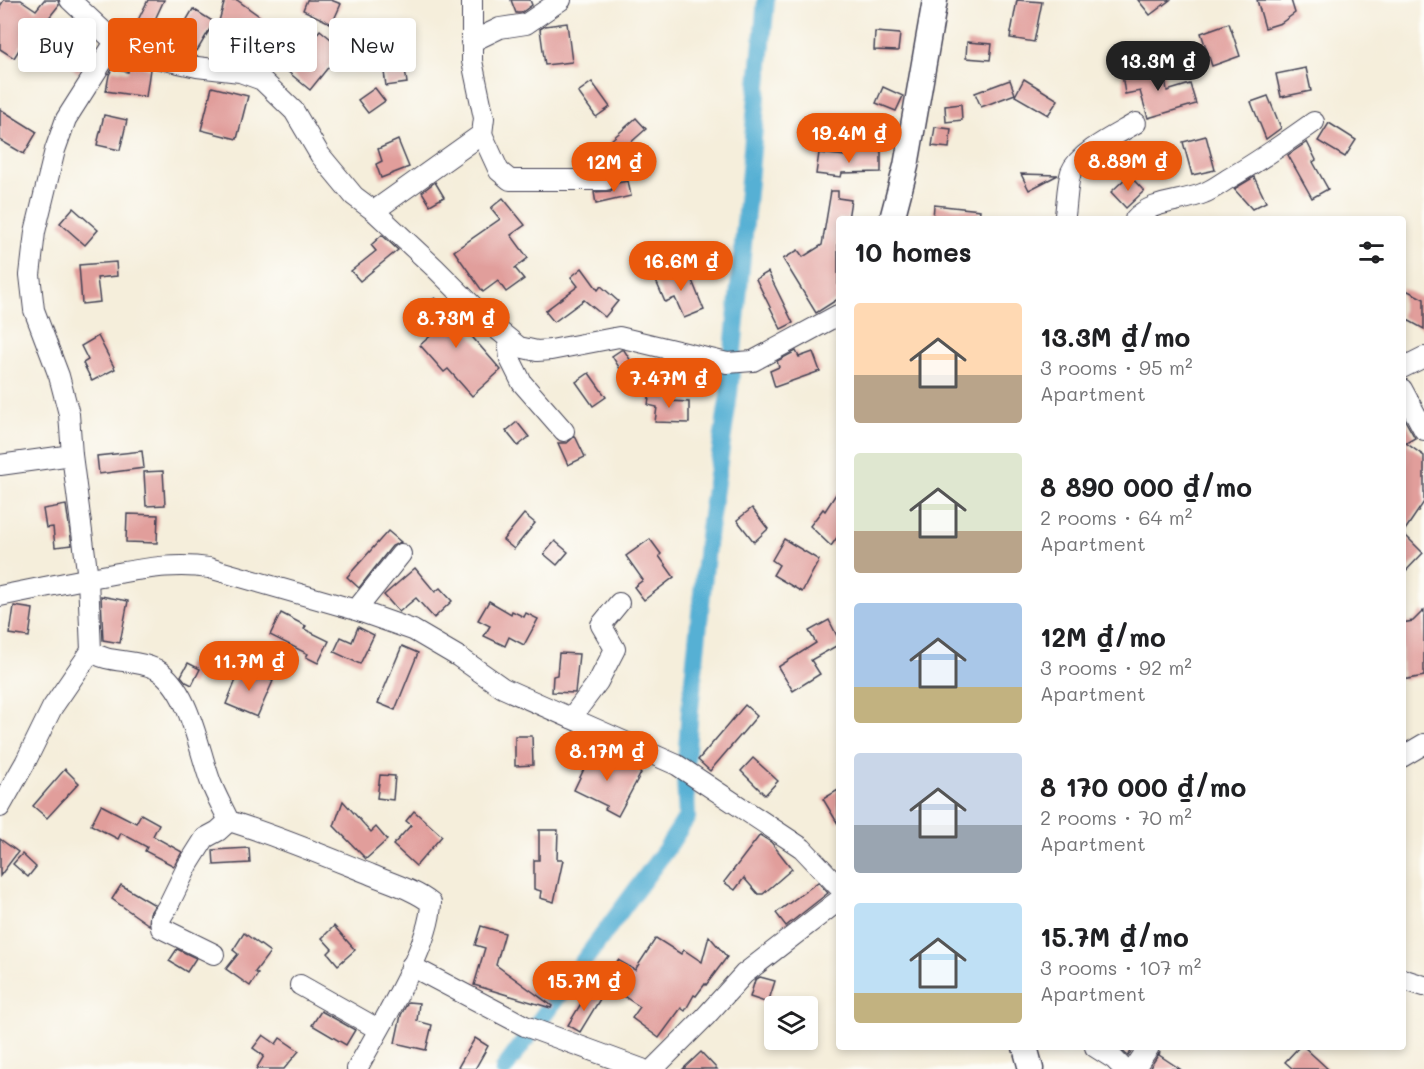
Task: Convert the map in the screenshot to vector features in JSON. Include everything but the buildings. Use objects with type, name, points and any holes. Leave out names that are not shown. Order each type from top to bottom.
[{"type":"street","points":[[70,0],[108,35]]},
{"type":"street","points":[[472,0],[472,61],[484,118],[482,134],[500,171],[510,180],[606,180]]},
{"type":"street","points":[[471,42],[500,28],[526,24],[561,0]]},
{"type":"street","points":[[893,216],[906,166],[935,0]]},
{"type":"street","points":[[0,807],[25,764],[52,708],[91,651],[88,578],[72,456],[69,414],[34,310],[30,275],[35,232],[66,119],[108,53]]},
{"type":"street","points":[[197,67],[240,72],[262,80],[294,111],[320,155],[354,196],[374,211],[519,347],[537,351],[551,350],[619,337],[731,362],[753,361],[836,316]]},
{"type":"street","points":[[1138,216],[1156,205],[1205,193],[1251,166],[1314,122]]},
{"type":"street","points":[[1064,216],[1070,179],[1075,164],[1092,150],[1136,123]]},
{"type":"street","points":[[374,211],[482,134]]},
{"type":"street","points":[[508,339],[510,359],[522,383],[564,431]]},
{"type":"street","points":[[1406,366],[1424,357]]},
{"type":"street","points":[[1406,396],[1424,430]]},
{"type":"street","points":[[0,465],[72,456]]},
{"type":"street","points":[[356,610],[401,554]]},
{"type":"street","points":[[0,596],[88,578],[164,566],[190,565],[209,568],[356,610],[413,630],[459,657],[504,688],[684,770],[802,848],[836,884]]},
{"type":"street","points":[[571,718],[598,682],[615,649],[601,625],[619,603]]},
{"type":"street","points":[[91,651],[99,657],[136,661],[157,670],[176,687],[188,712],[212,784],[229,821],[310,850],[425,898],[431,903],[426,932],[411,966],[357,1069]]},
{"type":"street","points":[[1406,755],[1424,744]]},
{"type":"street","points":[[214,954],[160,928],[160,919],[202,843],[229,821]]},
{"type":"street","points":[[653,1069],[744,974],[836,903]]},
{"type":"street","points":[[411,966],[525,1026],[642,1069]]},
{"type":"street","points":[[1406,980],[1424,986]]},
{"type":"street","points":[[300,985],[378,1029]]},
{"type":"street","points":[[1026,1050],[1031,1069]]},
{"type":"street","points":[[1100,1050],[1124,1069]]},
{"type":"street","points":[[1134,1069],[1147,1050]]},
{"type":"waterway","points":[[504,1069],[667,848],[687,817],[685,776],[690,709],[708,536],[729,394],[766,0]]}]
